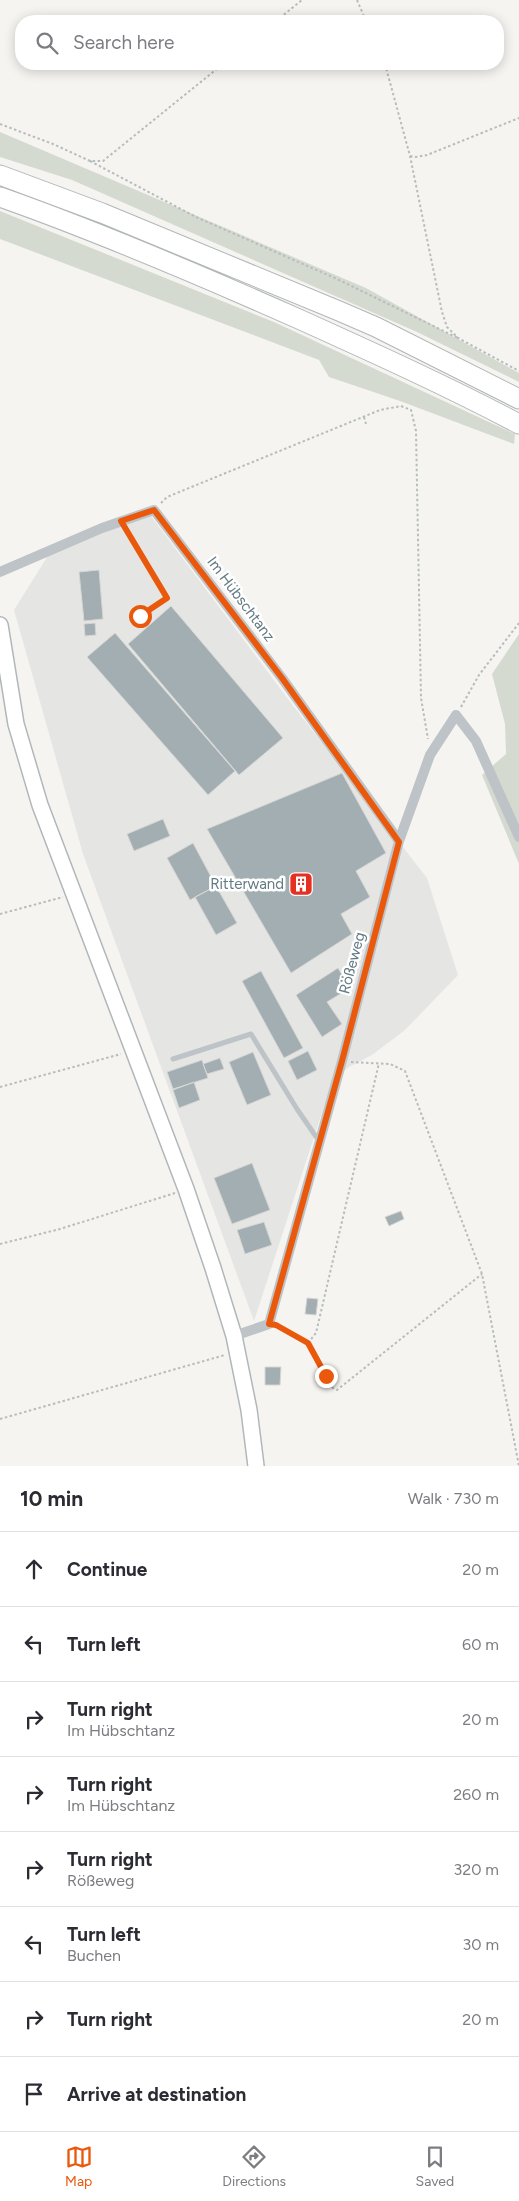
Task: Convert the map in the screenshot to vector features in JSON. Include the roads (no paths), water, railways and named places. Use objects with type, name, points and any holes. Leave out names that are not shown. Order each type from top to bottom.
[{"type":"highway","points":[[4,176],[102,213],[346,314],[435,356],[519,399]]},
{"type":"highway","points":[[4,198],[213,281],[448,386],[519,424]]},
{"type":"street","name":"Im Hübschtanz","points":[[121,521],[154,510],[282,678],[399,842]]},
{"type":"street","points":[[0,572],[121,521]]},
{"type":"street","points":[[0,625],[16,724],[40,805],[186,1189],[234,1336],[249,1410],[256,1466]]},
{"type":"street","name":"Rößeweg","points":[[234,1336],[269,1324],[342,1061],[399,842],[430,755],[456,715],[476,741],[519,838]]},
{"type":"lane","points":[[121,521],[167,598],[140,616]]},
{"type":"lane","points":[[172,1059],[252,1034],[297,1109],[320,1141]]},
{"type":"place","name":"Ritterwand","points":[[301,884]]}]
